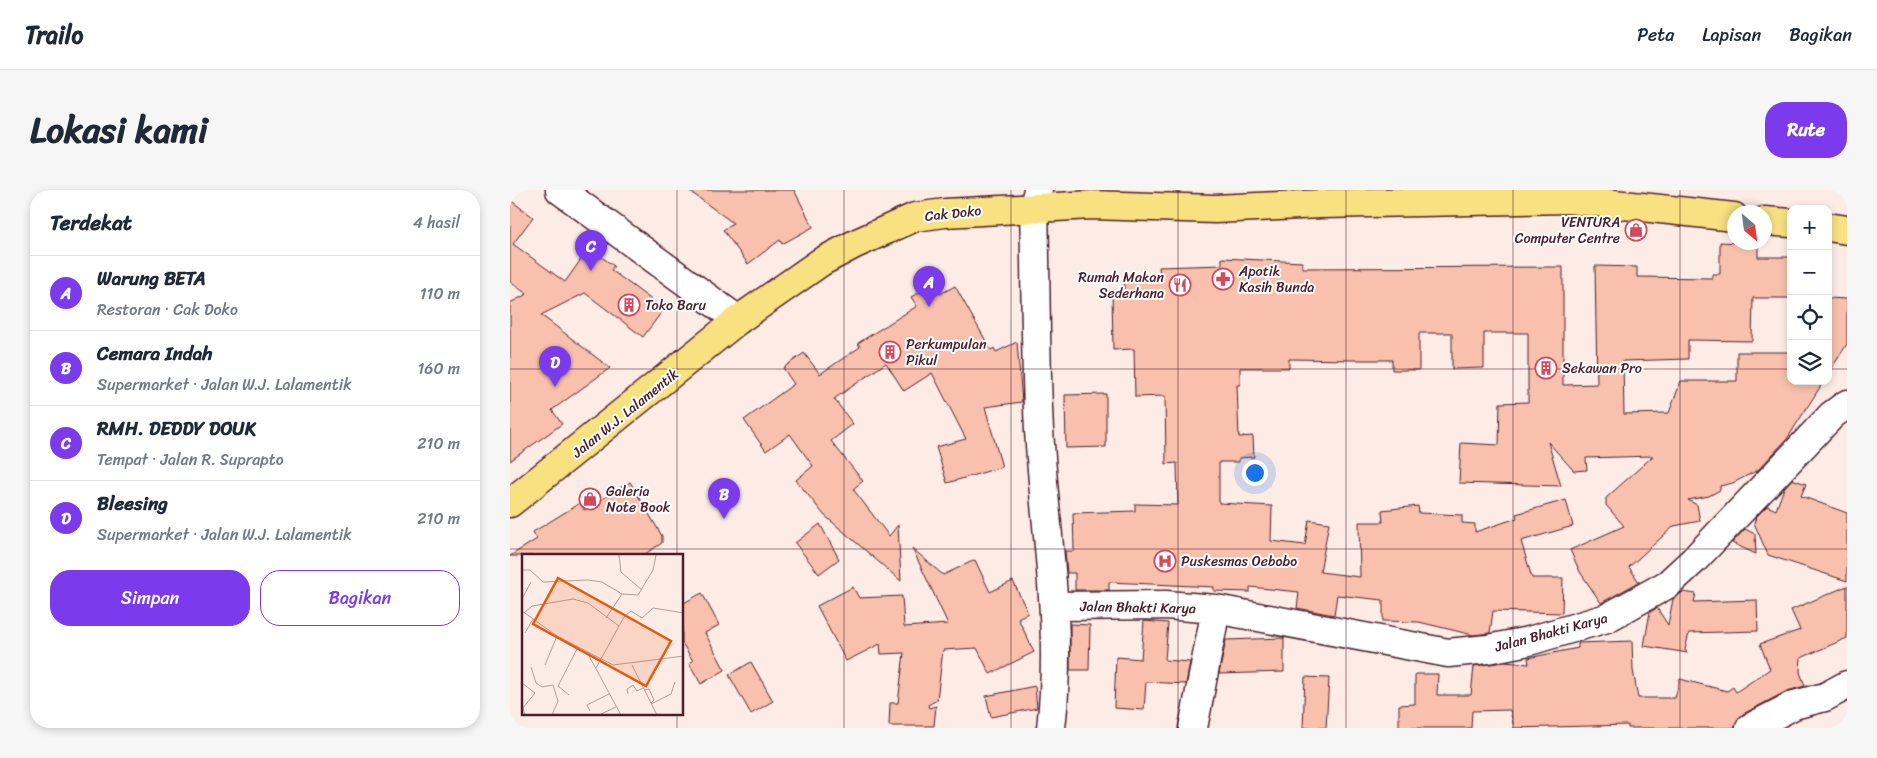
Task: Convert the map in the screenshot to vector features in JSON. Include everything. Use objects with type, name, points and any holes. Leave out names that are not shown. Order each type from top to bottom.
[{"type":"main road","points":[[1185,190],[1215,210]]},
{"type":"main road","name":"Cak Doko","points":[[738,320],[821,262],[906,221],[944,212],[1036,198],[1092,205],[1215,210],[1321,197],[1568,195],[1727,216]]},
{"type":"main road","points":[[1772,222],[1787,223]]},
{"type":"main road","points":[[1832,228],[1847,230]]},
{"type":"main road","name":"Jalan W.J. Lalamentik","points":[[510,504],[738,320]]},
{"type":"street","points":[[560,190],[738,320]]},
{"type":"street","points":[[1036,198],[1039,430],[1056,606],[1054,704],[1051,728]]},
{"type":"street","name":"Jalan Bhakti Karya","points":[[1056,606],[1166,605],[1216,609],[1448,653],[1488,649],[1529,641],[1607,618],[1668,584],[1694,560],[1832,415],[1847,404]]},
{"type":"street","points":[[1193,728],[1216,609]]},
{"type":"street","points":[[1750,728],[1794,705],[1825,697],[1847,685]]},
{"type":"building","points":[[688,190],[794,190],[813,227],[782,244],[780,240],[748,264],[723,230],[733,223]]},
{"type":"building","points":[[510,200],[533,217],[513,244],[565,282],[589,248],[614,266],[611,270],[664,309],[643,337],[585,293],[541,315],[610,368],[552,410],[562,424],[510,461],[510,303],[527,294],[510,282]]},
{"type":"building","points":[[1720,242],[1727,242],[1727,250],[1758,250],[1758,257],[1787,257],[1787,298],[1753,298],[1752,341],[1688,340],[1688,359],[1623,361],[1624,414],[1669,413],[1681,381],[1737,381],[1737,352],[1787,352],[1787,385],[1821,385],[1787,439],[1758,470],[1733,483],[1720,486],[1720,490],[1709,496],[1688,500],[1697,505],[1700,521],[1674,526],[1629,567],[1639,582],[1601,603],[1580,572],[1570,550],[1624,526],[1606,505],[1606,498],[1653,456],[1586,458],[1587,470],[1574,471],[1548,442],[1561,486],[1459,483],[1461,443],[1499,445],[1500,403],[1528,402],[1528,333],[1484,333],[1484,368],[1452,369],[1452,333],[1419,333],[1419,370],[1392,370],[1392,360],[1289,359],[1289,368],[1240,368],[1240,385],[1237,385],[1239,437],[1253,436],[1254,457],[1239,458],[1239,462],[1219,462],[1219,503],[1272,506],[1271,541],[1305,545],[1309,520],[1329,523],[1320,572],[1360,577],[1359,522],[1383,522],[1382,510],[1418,506],[1419,513],[1462,515],[1462,523],[1475,524],[1475,532],[1517,518],[1516,514],[1566,500],[1573,526],[1521,541],[1532,578],[1563,578],[1562,613],[1493,611],[1490,633],[1473,635],[1419,622],[1383,621],[1383,600],[1337,595],[1334,615],[1297,608],[1299,592],[1250,587],[1250,592],[1214,591],[1214,587],[1109,582],[1109,590],[1075,590],[1075,573],[1067,573],[1065,551],[1074,551],[1073,513],[1135,511],[1135,504],[1178,505],[1177,463],[1166,464],[1165,396],[1135,397],[1134,349],[1113,350],[1112,291],[1124,290],[1124,275],[1160,274],[1159,267],[1222,265],[1222,258],[1302,262],[1302,268],[1563,267],[1563,385],[1597,384],[1595,266],[1637,267],[1637,277],[1712,278],[1712,274],[1720,274]]},
{"type":"building","points":[[934,284],[940,294],[955,286],[991,350],[994,348],[996,352],[1017,342],[1022,402],[985,407],[1002,467],[947,483],[936,447],[966,439],[932,373],[904,391],[886,363],[834,399],[853,424],[831,441],[863,481],[853,489],[889,536],[898,525],[901,581],[824,515],[796,480],[813,466],[790,434],[766,451],[744,420],[794,384],[783,368],[804,353],[820,374],[860,347],[858,343],[917,306],[911,297]]},
{"type":"building","points":[[1832,298],[1847,299],[1847,344],[1832,368]]},
{"type":"building","points":[[1106,394],[1106,447],[1066,448],[1065,395]]},
{"type":"building","points":[[1792,479],[1806,484],[1801,496],[1847,513],[1847,581],[1768,555],[1754,523],[1756,517],[1767,506],[1776,510],[1784,488]]},
{"type":"building","points":[[630,482],[662,536],[662,543],[645,554],[522,554],[522,556],[510,556],[537,539],[533,532],[580,503],[584,510]]},
{"type":"building","points":[[820,524],[839,559],[819,574],[795,543]]},
{"type":"building","points":[[1745,529],[1755,534],[1756,554],[1732,543]]},
{"type":"building","points":[[912,548],[943,575],[975,560],[990,592],[1013,581],[1028,613],[1018,618],[1034,652],[990,674],[977,648],[943,650],[937,700],[928,705],[929,708],[936,706],[934,726],[889,726],[890,703],[898,703],[904,653],[881,654],[880,644],[846,661],[817,606],[853,587],[859,598],[902,596],[904,627],[948,624]]},
{"type":"building","points":[[1847,586],[1847,638],[1801,658],[1800,672],[1805,686],[1787,691],[1743,714],[1737,720],[1734,728],[1628,728],[1628,725],[1514,728],[1510,710],[1472,711],[1471,728],[1399,728],[1399,705],[1415,704],[1415,674],[1438,674],[1437,695],[1471,695],[1474,666],[1504,662],[1529,664],[1528,658],[1578,648],[1578,643],[1632,641],[1633,670],[1638,698],[1675,698],[1680,679],[1727,691],[1733,687],[1736,692],[1770,669],[1760,644],[1800,630],[1791,610]]},
{"type":"building","points":[[1683,592],[1696,594],[1694,602],[1757,600],[1758,631],[1689,633],[1685,650],[1688,653],[1644,646],[1650,612],[1657,608],[1668,625],[1673,599]]},
{"type":"building","points":[[702,593],[719,625],[705,633],[725,670],[701,684],[689,663],[693,661],[684,646],[684,603]]},
{"type":"building","points":[[1144,621],[1168,623],[1165,660],[1190,662],[1186,684],[1146,682],[1144,710],[1114,708],[1116,657],[1141,659]]},
{"type":"building","points":[[1070,624],[1090,625],[1089,670],[1070,670]]},
{"type":"building","points":[[1284,638],[1284,672],[1219,674],[1226,640]]},
{"type":"building","points":[[751,662],[773,701],[751,714],[729,675]]},
{"type":"building","points":[[1305,677],[1329,678],[1326,728],[1303,728]]},
{"type":"building","points":[[1035,686],[1037,708],[991,717],[986,696]]},
{"type":"place","name":"VENTURA Computer Centre","points":[[1636,230]]},
{"type":"place","name":"RMH. DEDDY DOUK","points":[[591,271]]},
{"type":"place","name":"Apotik Kasih Bunda","points":[[1223,279]]},
{"type":"place","name":"Rumah Makan Sederhana","points":[[1180,285]]},
{"type":"place","name":"Toko Baru","points":[[629,305]]},
{"type":"place","name":"Warung BETA","points":[[929,307]]},
{"type":"place","name":"Perkumpulan Pikul","points":[[890,352]]},
{"type":"place","name":"Sekawan Pro","points":[[1546,368]]},
{"type":"place","name":"Bleesing","points":[[555,387]]},
{"type":"place","name":"Galeria Note Book","points":[[590,499]]},
{"type":"place","name":"Cemara Indah","points":[[724,519]]},
{"type":"place","name":"Puskesmas Oebobo","points":[[1165,561]]}]
